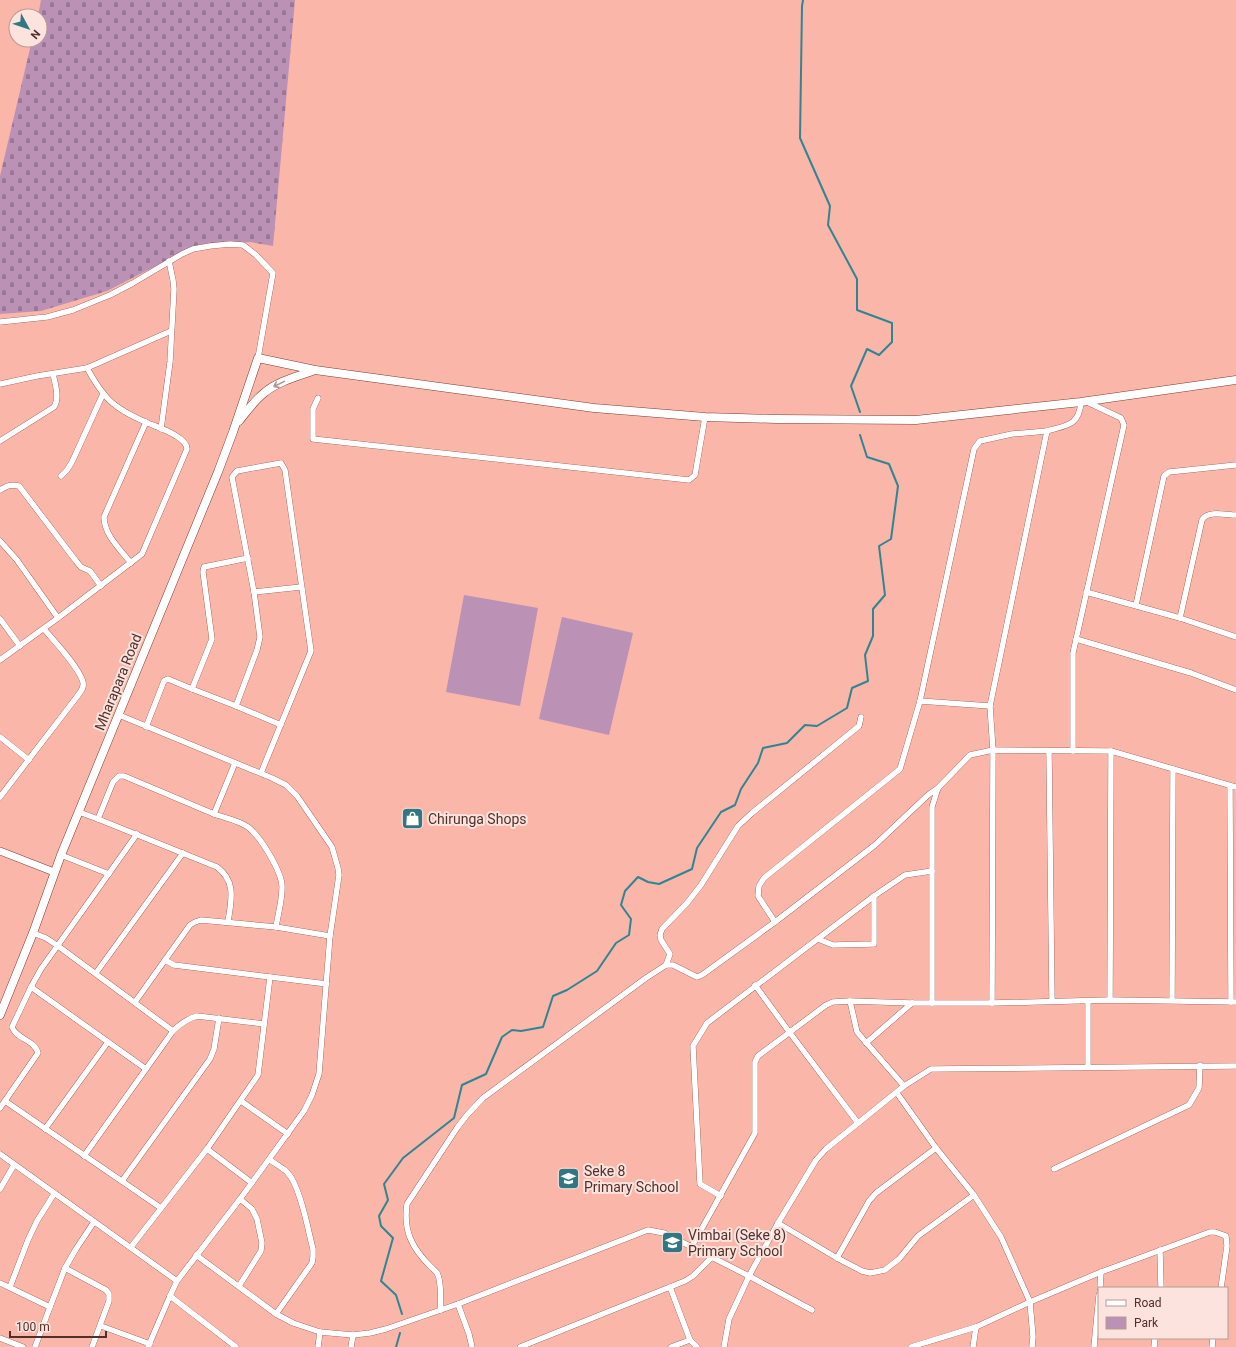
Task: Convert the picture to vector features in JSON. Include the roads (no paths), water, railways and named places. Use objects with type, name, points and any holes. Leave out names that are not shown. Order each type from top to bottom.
[{"type":"main road","points":[[258,358],[315,370],[594,408],[705,417],[916,420],[1084,402],[1236,380]]},
{"type":"main road","name":"Mharapara Road","points":[[0,1015],[33,933],[54,872],[233,432],[258,358]]},
{"type":"main road","points":[[233,432],[247,410],[265,392],[281,383],[315,370]]},
{"type":"street","points":[[0,322],[47,317],[73,310],[133,283],[169,261],[193,249],[215,245],[238,244],[247,247],[273,273],[258,358]]},
{"type":"street","points":[[161,429],[167,394],[174,289],[169,261]]},
{"type":"street","points":[[0,384],[87,368],[171,331]]},
{"type":"street","points":[[0,660],[44,629],[142,554],[166,494],[187,449],[187,445],[182,439],[117,407],[103,394],[87,368]]},
{"type":"street","points":[[0,441],[54,407],[56,404],[56,392],[53,374]]},
{"type":"street","points":[[60,476],[67,470],[72,462],[103,394]]},
{"type":"street","points":[[318,398],[313,409],[313,439],[689,480],[695,475],[705,417]]},
{"type":"street","points":[[775,922],[758,896],[759,886],[764,878],[900,768],[920,701],[974,448],[980,441],[1012,434],[1047,431],[1073,423],[1080,414],[1084,402],[1120,418],[1124,425],[1073,653],[1073,751]]},
{"type":"street","points":[[131,563],[104,525],[104,517],[146,422]]},
{"type":"street","points":[[992,1003],[993,750],[990,706],[1047,431]]},
{"type":"street","points":[[236,706],[259,645],[260,637],[254,592],[232,477],[237,471],[281,463],[285,470],[311,651],[261,774]]},
{"type":"street","points":[[1136,605],[1164,476],[1169,472],[1236,465]]},
{"type":"street","points":[[0,490],[12,484],[19,486],[76,561],[81,567],[90,571],[101,586]]},
{"type":"street","points":[[1180,618],[1204,516],[1208,514],[1236,515]]},
{"type":"street","points":[[0,541],[17,560],[58,618]]},
{"type":"street","points":[[192,689],[212,639],[202,572],[204,567],[248,558]]},
{"type":"street","points":[[254,592],[301,587]]},
{"type":"street","points":[[1086,592],[1180,618],[1236,637]]},
{"type":"street","points":[[0,619],[20,646]]},
{"type":"street","points":[[0,797],[80,694],[83,687],[75,667],[44,629]]},
{"type":"street","points":[[1076,639],[1191,673],[1236,690]]},
{"type":"street","points":[[146,728],[164,681],[168,680],[281,725]]},
{"type":"street","points":[[920,701],[990,706]]},
{"type":"street","points":[[100,1326],[149,1345],[177,1281],[270,1160],[304,1111],[312,1095],[319,1074],[330,936],[339,875],[332,847],[297,796],[286,785],[146,728],[119,715]]},
{"type":"street","points":[[666,965],[670,954],[661,940],[660,935],[662,928],[687,904],[701,885],[738,826],[859,726],[861,718]]},
{"type":"street","points":[[0,737],[29,760]]},
{"type":"street","points":[[441,1310],[440,1279],[437,1273],[417,1251],[408,1236],[406,1223],[407,1204],[457,1128],[483,1098],[646,978],[666,965],[672,965],[697,977],[702,975],[775,922],[875,845],[928,795],[938,788],[970,754],[993,750],[1050,752],[1111,751],[1233,786],[1234,1002],[1172,1000],[992,1003],[850,1001],[833,1002],[826,1005],[758,1056],[755,1062],[756,1132],[691,1248]]},
{"type":"street","points":[[1110,1000],[1111,751]]},
{"type":"street","points":[[1050,752],[1052,1001]]},
{"type":"street","points":[[214,814],[234,763]]},
{"type":"street","points":[[1172,1000],[1173,769]]},
{"type":"street","points":[[98,819],[113,782],[120,776],[124,776],[214,814],[247,826],[255,833],[279,872],[282,887],[276,927]]},
{"type":"street","points":[[932,1003],[932,807],[938,788]]},
{"type":"street","points":[[79,812],[217,867],[225,876],[231,888],[232,894],[228,922]]},
{"type":"street","points":[[0,1108],[38,1053],[34,1046],[14,1032],[12,1027],[31,988],[41,970],[137,834]]},
{"type":"street","points":[[0,851],[54,872]]},
{"type":"street","points":[[96,973],[183,853]]},
{"type":"street","points":[[61,855],[109,874]]},
{"type":"street","points":[[721,1196],[700,1184],[693,1046],[707,1023],[755,985],[904,875],[932,871]]},
{"type":"street","points":[[818,939],[833,945],[874,944],[874,896]]},
{"type":"street","points":[[135,1002],[190,925],[195,922],[201,920],[228,922],[276,927],[330,936]]},
{"type":"street","points":[[33,933],[46,938],[58,946],[173,1031]]},
{"type":"street","points":[[165,960],[174,965],[327,984]]},
{"type":"street","points":[[131,1246],[207,1149],[258,1075],[270,976]]},
{"type":"street","points":[[755,985],[858,1123]]},
{"type":"street","points":[[31,988],[146,1069]]},
{"type":"street","points":[[850,1001],[857,1032],[904,1086]]},
{"type":"street","points":[[1088,1001],[1088,1067]]},
{"type":"street","points":[[866,1043],[912,1003]]},
{"type":"street","points":[[84,1156],[173,1031],[182,1022],[197,1016],[264,1024]]},
{"type":"street","points":[[122,1181],[210,1059],[214,1049],[219,1018]]},
{"type":"street","points":[[45,1129],[108,1042]]},
{"type":"street","points":[[1054,1168],[1189,1104],[1199,1088],[1200,1066]]},
{"type":"street","points":[[724,1347],[729,1319],[749,1276],[778,1223],[816,1160],[826,1149],[904,1086],[931,1069],[1236,1066]]},
{"type":"street","points":[[897,1093],[936,1148],[974,1195],[1001,1237],[1030,1302],[1034,1337],[1032,1347]]},
{"type":"street","points":[[5,1101],[161,1208]]},
{"type":"street","points":[[241,1101],[288,1134]]},
{"type":"street","points":[[837,1258],[869,1201],[876,1193],[936,1148]]},
{"type":"street","points":[[207,1149],[252,1183]]},
{"type":"street","points":[[0,1154],[54,1194],[131,1246],[177,1281]]},
{"type":"street","points":[[270,1160],[288,1172],[297,1190],[313,1257],[312,1263],[276,1314]]},
{"type":"street","points":[[0,1189],[14,1165]]},
{"type":"street","points":[[10,1287],[28,1240],[37,1221],[54,1194]]},
{"type":"street","points":[[778,1223],[837,1258],[870,1274],[885,1270],[898,1259],[918,1236],[974,1195]]},
{"type":"street","points":[[239,1286],[261,1251],[262,1243],[257,1219],[252,1208],[240,1200]]},
{"type":"street","points":[[35,1347],[65,1268],[94,1222]]},
{"type":"street","points":[[196,1256],[276,1314],[293,1323],[320,1332],[354,1335],[386,1329],[458,1304],[648,1230],[664,1234],[749,1276],[812,1310]]},
{"type":"street","points":[[912,1347],[976,1327],[1101,1272],[1210,1232],[1215,1232],[1226,1236],[1228,1246],[1221,1287]]},
{"type":"street","points":[[1160,1250],[1161,1287]]},
{"type":"street","points":[[520,1347],[685,1281],[693,1276],[711,1258]]},
{"type":"street","points":[[65,1268],[106,1290],[109,1294],[109,1301],[92,1347]]},
{"type":"street","points":[[1100,1287],[1101,1272]]},
{"type":"street","points":[[0,1283],[50,1307]]},
{"type":"street","points":[[670,1287],[690,1340],[697,1347]]},
{"type":"street","points":[[170,1296],[236,1347]]},
{"type":"street","points":[[458,1304],[472,1347]]},
{"type":"street","points":[[1094,1347],[1098,1305]]},
{"type":"street","points":[[973,1347],[976,1327]]},
{"type":"street","points":[[318,1347],[320,1332]]},
{"type":"street","points":[[351,1347],[354,1335]]},
{"type":"street","points":[[0,1338],[23,1347]]},
{"type":"street","points":[[671,1347],[690,1340]]},
{"type":"waterway","points":[[803,0],[800,138],[830,206],[828,225],[857,279],[857,310],[892,323],[892,342],[879,355],[867,349],[851,386],[860,412]]},
{"type":"waterway","points":[[402,1314],[396,1295],[381,1281],[393,1238],[381,1226],[379,1216],[388,1200],[384,1184],[403,1158],[454,1118],[462,1085],[486,1074],[502,1037],[512,1030],[521,1031],[543,1027],[553,996],[567,990],[597,971],[616,943],[629,935],[631,919],[621,905],[625,891],[638,877],[648,882],[659,884],[692,869],[697,848],[721,812],[735,805],[741,789],[758,763],[763,748],[787,743],[805,725],[817,726],[847,708],[852,688],[868,681],[865,655],[873,636],[873,609],[885,595],[879,546],[891,539],[898,486],[889,464],[867,457],[860,435]]},
{"type":"waterway","points":[[396,1347],[400,1333]]},
{"type":"place","name":"Chirunga Shops","points":[[412,819]]},
{"type":"place","name":"Seke 8 Primary School","points":[[568,1179]]},
{"type":"place","name":"Vimbai (Seke 8) Primary School","points":[[673,1243]]}]
